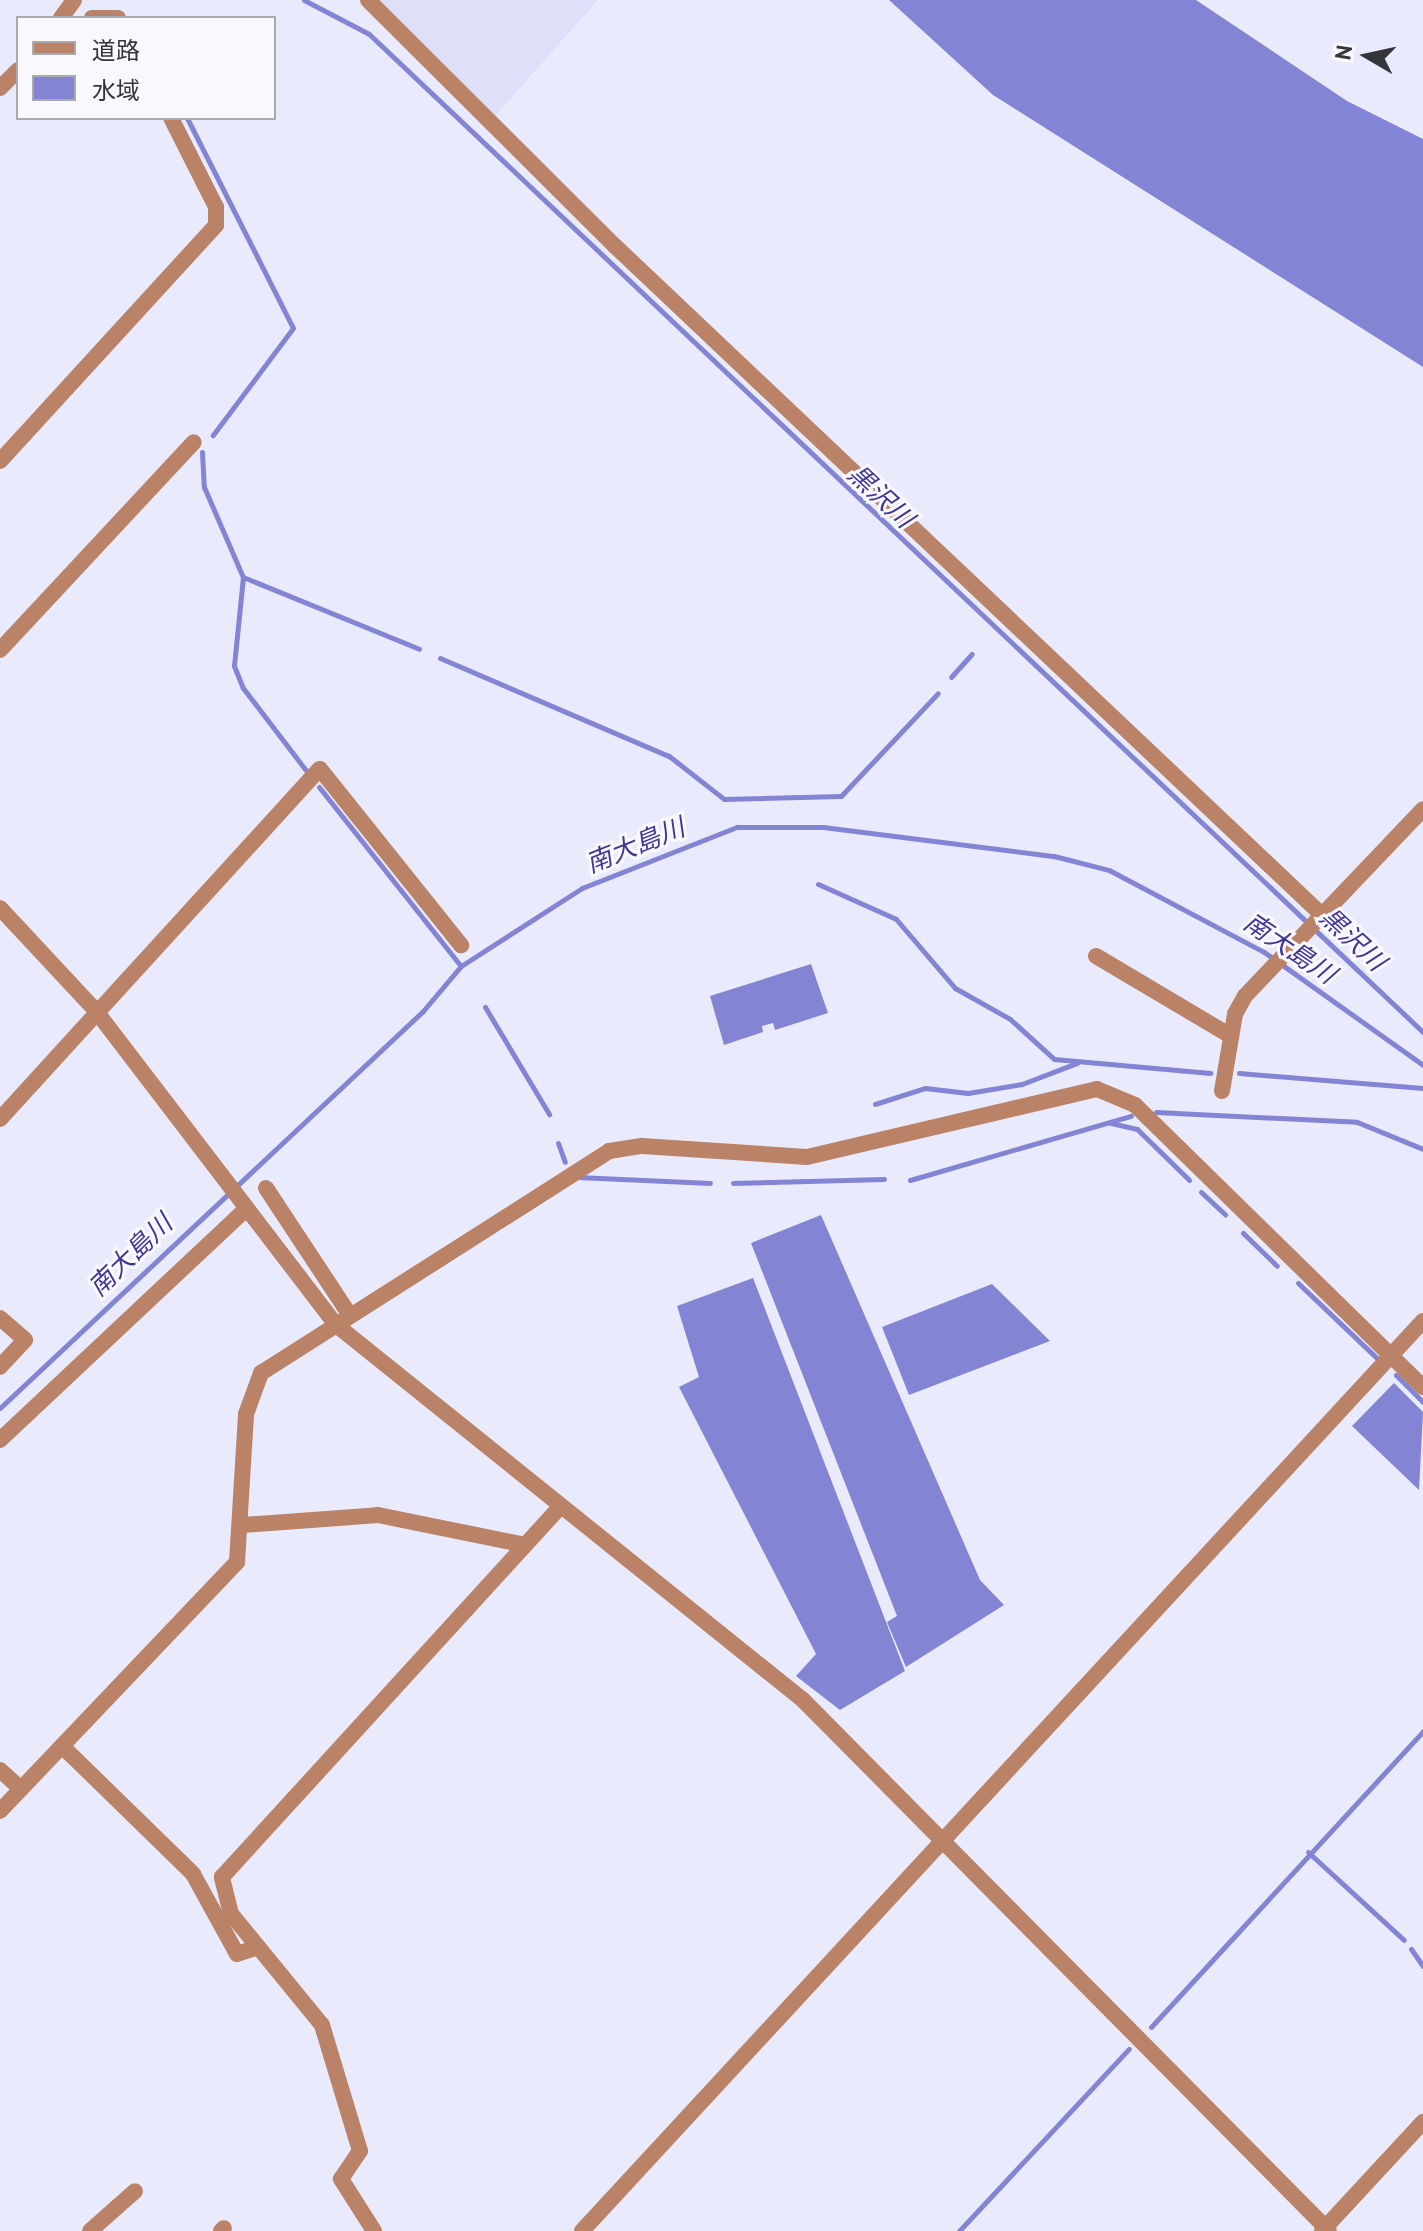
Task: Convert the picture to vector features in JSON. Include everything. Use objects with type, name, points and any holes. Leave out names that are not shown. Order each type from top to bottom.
[{"type":"street","points":[[368,0],[615,246],[1318,918]]},
{"type":"street","points":[[0,88],[16,72]]},
{"type":"street","points":[[0,461],[216,225],[216,207],[172,120]]},
{"type":"street","points":[[0,650],[194,442]]},
{"type":"street","points":[[0,1119],[320,769],[461,945]]},
{"type":"street","points":[[1222,1091],[1231,1036],[1240,1005],[1298,936],[1423,809]]},
{"type":"street","points":[[0,908],[96,1011],[244,1207],[342,1319],[560,1507],[803,1700],[946,1840],[1325,2230],[1423,2122]]},
{"type":"street","points":[[1096,956],[1231,1036]]},
{"type":"street","points":[[0,1811],[220,1584],[237,1562],[243,1525],[250,1393],[261,1373],[609,1151],[642,1146],[807,1157],[1097,1089],[1135,1105],[1423,1387]]},
{"type":"street","points":[[266,1188],[342,1319]]},
{"type":"street","points":[[0,1440],[244,1207]]},
{"type":"street","points":[[0,1318],[25,1340],[0,1367]]},
{"type":"street","points":[[582,2231],[1423,1321]]},
{"type":"street","points":[[374,2231],[341,2179],[360,2151],[328,2039],[225,1900],[222,1877],[231,1860],[560,1507]]},
{"type":"street","points":[[243,1525],[378,1515],[525,1545]]},
{"type":"street","points":[[62,1746],[193,1874],[237,1954],[258,1947]]},
{"type":"street","points":[[0,1770],[21,1789]]},
{"type":"street","points":[[90,2231],[135,2191]]},
{"type":"shaded area","points":[[369,0],[598,0],[495,116]]},
{"type":"water","points":[[889,0],[1196,0],[1347,101],[1423,139],[1423,367],[993,95]]},
{"type":"water","points":[[811,964],[828,1013],[775,1030],[773,1023],[762,1026],[763,1032],[724,1045],[710,996]]},
{"type":"water","points":[[821,1215],[980,1580],[1004,1605],[906,1667],[887,1622],[897,1616],[751,1243]]},
{"type":"water","points":[[753,1278],[905,1671],[840,1710],[796,1676],[816,1654],[679,1387],[699,1377],[677,1306]]},
{"type":"water","points":[[992,1284],[1050,1341],[909,1395],[882,1327]]},
{"type":"water","points":[[1394,1383],[1423,1412],[1419,1490],[1352,1426]]},
{"type":"waterway","name":"黒沢川","points":[[304,0],[369,34],[1423,1032]]},
{"type":"waterway","points":[[188,120],[293,328],[213,435]]},
{"type":"waterway","points":[[202,452],[204,487],[243,577],[234,666],[243,688],[308,773]]},
{"type":"waterway","points":[[243,577],[419,649]]},
{"type":"waterway","points":[[951,677],[972,654]]},
{"type":"waterway","points":[[440,658],[669,756],[724,799],[841,796],[938,693]]},
{"type":"waterway","points":[[319,787],[461,966]]},
{"type":"waterway","name":"南大島川","points":[[0,1408],[423,1011],[461,966],[582,888],[737,827],[823,827],[1054,856],[1109,870],[1264,952],[1423,1065]]},
{"type":"waterway","points":[[818,884],[896,919],[955,988],[1010,1019],[1054,1059],[1210,1073]]},
{"type":"waterway","points":[[485,1007],[549,1114]]},
{"type":"waterway","points":[[875,1104],[925,1088],[968,1093],[1022,1084],[1077,1063]]},
{"type":"waterway","points":[[1239,1073],[1423,1088]]},
{"type":"waterway","points":[[1156,1112],[1357,1122],[1423,1149]]},
{"type":"waterway","points":[[910,1180],[1131,1116]]},
{"type":"waterway","points":[[1111,1123],[1137,1129],[1189,1180]]},
{"type":"waterway","points":[[558,1143],[565,1162]]},
{"type":"waterway","points":[[577,1177],[710,1183]]},
{"type":"waterway","points":[[733,1183],[884,1179]]},
{"type":"waterway","points":[[1201,1192],[1225,1214]]},
{"type":"waterway","points":[[1243,1233],[1277,1266]]},
{"type":"waterway","points":[[1298,1283],[1380,1361]]},
{"type":"waterway","points":[[1396,1375],[1423,1402]]},
{"type":"waterway","points":[[1151,2027],[1423,1731]]},
{"type":"waterway","points":[[1308,1852],[1404,1940]]},
{"type":"waterway","points":[[1411,1949],[1423,1966]]},
{"type":"waterway","points":[[959,2231],[1129,2049]]}]
